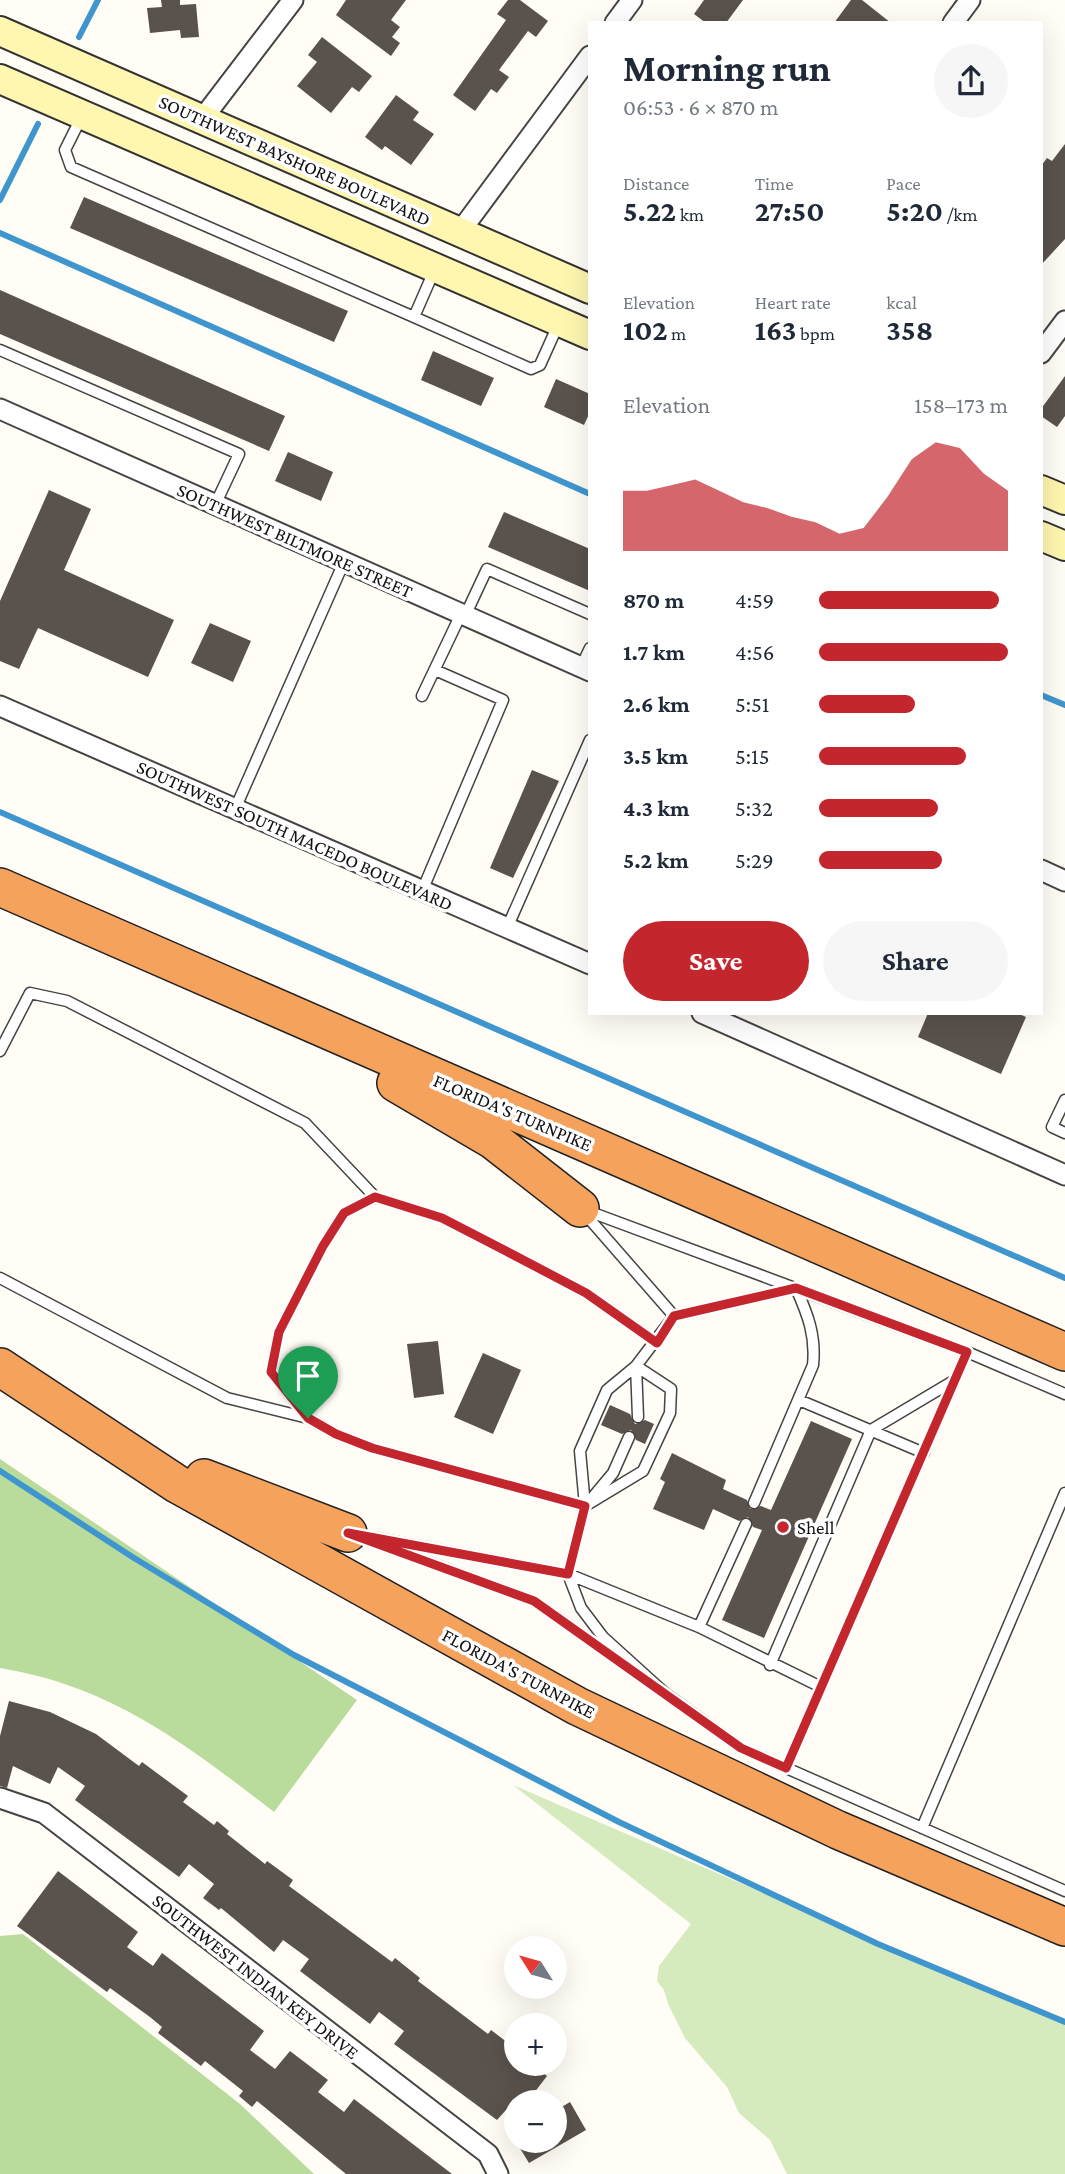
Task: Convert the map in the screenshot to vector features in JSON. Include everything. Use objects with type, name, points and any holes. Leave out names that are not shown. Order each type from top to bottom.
[{"type":"highway","name":"FLORIDA'S TURNPIKE","points":[[0,887],[1065,1352]]},
{"type":"highway","points":[[222,986],[283,1030],[397,1084],[493,1140],[580,1208]]},
{"type":"highway","name":"FLORIDA'S TURNPIKE","points":[[0,1367],[177,1484],[578,1706],[838,1830],[1065,1927]]},
{"type":"highway","points":[[71,1415],[201,1477],[348,1533]]},
{"type":"main road","name":"SOUTHWEST BAYSHORE BOULEVARD","points":[[0,31],[588,288]]},
{"type":"main road","points":[[0,79],[588,334]]},
{"type":"main road","points":[[245,184],[256,181],[286,187],[404,240],[425,244],[441,242],[459,233]]},
{"type":"main road","points":[[444,271],[480,259],[509,268],[588,304]]},
{"type":"main road","points":[[1043,491],[1065,500]]},
{"type":"main road","points":[[1043,537],[1065,546]]},
{"type":"street","points":[[202,118],[293,0]]},
{"type":"street","points":[[616,21],[632,0]]},
{"type":"street","points":[[954,21],[970,0]]},
{"type":"street","points":[[459,233],[588,59]]},
{"type":"street","points":[[1043,350],[1065,321]]},
{"type":"street","name":"SOUTHWEST BILTMORE STREET","points":[[0,409],[585,669]]},
{"type":"street","name":"SOUTHWEST SOUTH MACEDO BOULEVARD","points":[[0,706],[588,963]]},
{"type":"street","points":[[1043,871],[1065,881]]},
{"type":"street","points":[[711,1015],[1065,1175]]},
{"type":"street","name":"SOUTHWEST INDIAN KEY DRIVE","points":[[0,1798],[44,1813],[488,2154],[498,2174]]},
{"type":"lane","points":[[82,114],[65,150],[71,167],[531,369],[540,365],[559,322]]},
{"type":"lane","points":[[414,317],[444,271]]},
{"type":"lane","points":[[0,350],[239,454],[215,505]]},
{"type":"lane","points":[[235,809],[344,562]]},
{"type":"lane","points":[[422,696],[487,569],[588,613]]},
{"type":"lane","points":[[422,891],[503,700],[435,670]]},
{"type":"lane","points":[[507,928],[588,745]]},
{"type":"lane","points":[[0,1051],[30,993],[67,1001],[305,1123],[375,1197],[442,1218],[586,1293],[657,1343]]},
{"type":"lane","points":[[1065,1100],[1052,1128],[1065,1133]]},
{"type":"lane","points":[[308,1418],[271,1372],[279,1332],[323,1246],[344,1213],[375,1197]]},
{"type":"lane","points":[[580,1208],[967,1352],[1065,1394]]},
{"type":"lane","points":[[580,1208],[674,1316]]},
{"type":"lane","points":[[0,1278],[227,1398],[308,1418],[336,1434],[372,1448],[585,1506],[643,1471],[670,1413],[671,1389],[636,1366]]},
{"type":"lane","points":[[666,1694],[603,1637],[582,1608],[568,1574],[585,1506],[579,1451],[607,1390],[636,1366],[657,1343],[674,1316],[796,1288]]},
{"type":"lane","points":[[754,1503],[813,1365],[816,1342],[808,1314],[796,1288]]},
{"type":"lane","points":[[786,1768],[967,1352]]},
{"type":"lane","points":[[636,1366],[638,1418]]},
{"type":"lane","points":[[770,1665],[871,1430],[955,1379]]},
{"type":"lane","points":[[799,1400],[923,1453]]},
{"type":"lane","points":[[585,1506],[613,1474],[629,1437]]},
{"type":"lane","points":[[922,1828],[1065,1493]]},
{"type":"lane","points":[[699,1627],[746,1524]]},
{"type":"lane","points":[[348,1533],[568,1574],[699,1627],[770,1665],[821,1687]]},
{"type":"lane","points":[[348,1533],[534,1601],[741,1748],[1065,1891]]},
{"type":"green space","points":[[0,1459],[357,1700],[274,1812],[179,1742],[113,1704],[78,1689],[0,1668]]},
{"type":"green space","points":[[513,1785],[916,1959],[1065,2019],[1065,2174],[787,2174],[770,2140],[739,2113],[727,2087],[685,2038],[664,1990],[657,1981],[659,1966],[691,1924]]},
{"type":"green space","points":[[23,1934],[240,2104],[314,2174],[0,2174],[0,1936]]},
{"type":"building","points":[[161,0],[180,0],[180,5],[196,4],[199,37],[181,38],[180,30],[150,33],[147,8],[162,7]]},
{"type":"building","points":[[346,0],[406,0],[391,20],[400,27],[392,37],[400,43],[391,56],[336,15]]},
{"type":"building","points":[[508,0],[520,0],[548,21],[536,37],[528,31],[499,70],[509,77],[497,93],[491,89],[475,111],[453,95],[506,20],[497,14]]},
{"type":"building","points":[[704,0],[743,0],[727,21],[703,21],[694,14]]},
{"type":"building","points":[[851,0],[862,0],[888,21],[835,21]]},
{"type":"building","points":[[322,37],[372,76],[359,92],[352,87],[331,113],[297,86],[317,62],[308,55]]},
{"type":"building","points":[[396,95],[419,112],[413,120],[434,134],[411,165],[385,146],[382,150],[365,137]]},
{"type":"building","points":[[1065,144],[1065,239],[1043,263],[1043,163],[1047,158],[1052,161]]},
{"type":"building","points":[[84,197],[348,311],[334,342],[70,228]]},
{"type":"building","points":[[0,290],[285,416],[269,451],[0,334]]},
{"type":"building","points":[[433,351],[494,378],[481,406],[421,380]]},
{"type":"building","points":[[1065,376],[1065,416],[1057,427],[1043,417],[1043,406]]},
{"type":"building","points":[[556,379],[588,393],[588,416],[584,425],[544,407]]},
{"type":"building","points":[[288,452],[333,472],[321,501],[275,481]]},
{"type":"building","points":[[49,490],[91,509],[64,570],[174,620],[148,677],[38,628],[19,669],[0,661],[0,601]]},
{"type":"building","points":[[504,512],[588,548],[588,590],[488,547]]},
{"type":"building","points":[[210,623],[251,641],[233,682],[191,663]]},
{"type":"building","points":[[532,770],[559,781],[513,878],[490,868]]},
{"type":"building","points":[[927,1015],[1026,1017],[1001,1074],[918,1037]]},
{"type":"building","points":[[438,1341],[444,1394],[414,1398],[407,1344]]},
{"type":"building","points":[[483,1353],[521,1370],[493,1434],[454,1417]]},
{"type":"building","points":[[610,1405],[630,1414],[635,1424],[645,1420],[654,1424],[645,1444],[636,1440],[631,1430],[622,1434],[601,1425]]},
{"type":"building","name":"Shell","points":[[811,1421],[852,1439],[764,1638],[722,1620],[762,1530],[753,1527],[748,1517],[739,1521],[713,1509],[704,1530],[653,1509],[665,1482],[660,1479],[672,1453],[726,1480],[723,1489],[747,1500],[750,1509],[761,1506],[771,1510]]},
{"type":"building","points":[[9,1701],[50,1712],[96,1734],[139,1766],[142,1762],[188,1796],[183,1802],[214,1825],[217,1821],[229,1831],[227,1834],[265,1864],[267,1861],[293,1880],[289,1886],[392,1962],[395,1958],[420,1978],[418,1981],[488,2034],[491,2030],[504,2040],[504,2076],[547,2076],[536,2090],[504,2090],[504,2112],[497,2120],[394,2044],[404,2031],[379,2012],[370,2024],[300,1971],[309,1959],[283,1940],[274,1952],[221,1908],[219,1910],[203,1898],[214,1884],[189,1864],[179,1877],[75,1800],[85,1786],[58,1767],[50,1784],[13,1766],[7,1788],[0,1786],[0,1736]]},
{"type":"building","points":[[58,1871],[138,1932],[127,1947],[153,1966],[162,1953],[264,2031],[250,2050],[275,2069],[290,2051],[328,2080],[318,2092],[344,2112],[354,2099],[452,2174],[346,2174],[257,2101],[252,2107],[239,2096],[243,2091],[205,2061],[201,2066],[158,2033],[162,2027],[150,2017],[110,1988],[107,1992],[17,1926]]},
{"type":"building","points":[[570,2102],[586,2130],[567,2141],[567,2104]]},
{"type":"building","points":[[523,2153],[546,2153],[529,2163]]},
{"type":"waterway","points":[[79,37],[98,0]]},
{"type":"waterway","points":[[0,200],[38,124]]},
{"type":"waterway","points":[[0,233],[588,493]]},
{"type":"waterway","points":[[1043,696],[1065,705]]},
{"type":"waterway","points":[[0,812],[1065,1278]]},
{"type":"waterway","points":[[0,1471],[134,1558],[294,1655],[619,1822],[878,1944],[1065,2022]]},
{"type":"place","name":"Shell","points":[[783,1527]]},
{"type":"route","points":[[375,1197],[442,1218],[506,1251],[586,1293],[657,1343],[674,1316],[796,1288],[967,1352],[786,1768],[741,1748],[534,1601],[348,1533],[568,1574],[585,1506],[372,1448],[336,1434],[308,1418],[271,1372],[279,1332],[323,1246],[344,1213],[375,1197]]}]
